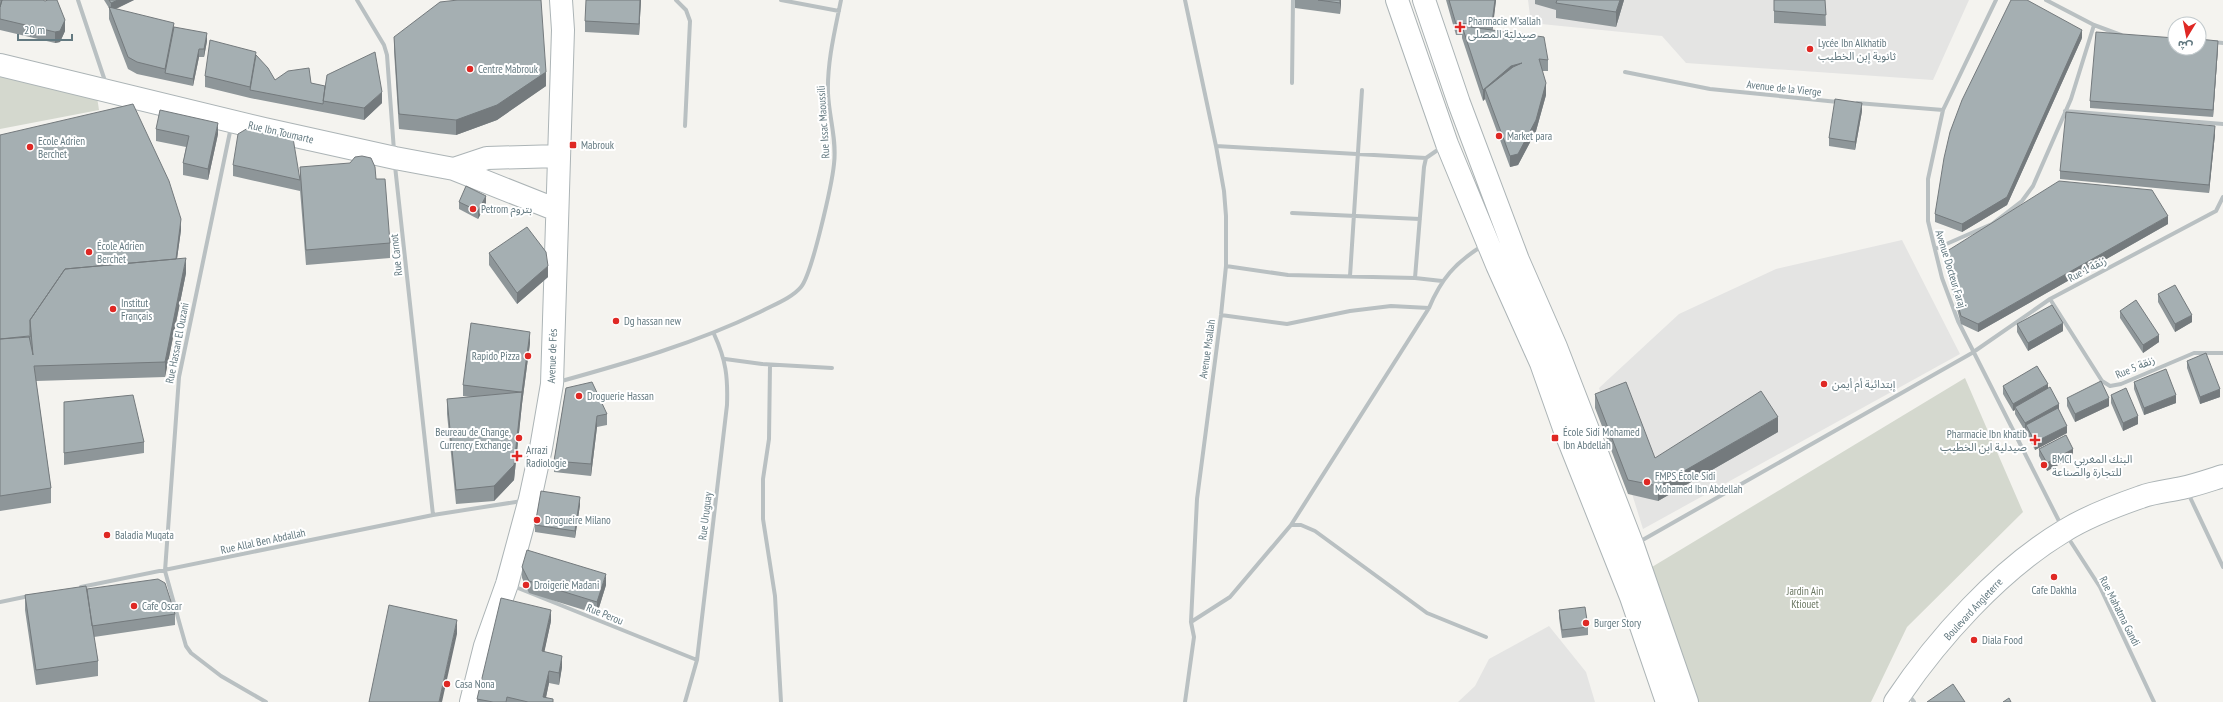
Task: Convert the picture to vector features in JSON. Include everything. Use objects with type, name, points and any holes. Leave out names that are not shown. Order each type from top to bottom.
[{"type":"main road","name":"Avenue de Fès","points":[[471,702],[485,646],[507,584],[530,499],[542,448],[552,384],[563,30],[561,0]]},
{"type":"main road","points":[[1397,0],[1447,144],[1488,243],[1541,363],[1565,431],[1634,604],[1667,702]]},
{"type":"main road","points":[[1424,0],[1458,103],[1518,260],[1556,347],[1632,546],[1687,702]]},
{"type":"main road","name":"Rue Ibn Toumarte","points":[[0,65],[233,121],[395,158],[454,169],[557,210]]},
{"type":"main road","points":[[454,169],[487,158],[559,156]]},
{"type":"main road","name":"Boulevard Angleterre","points":[[1904,697],[1984,593],[2021,560],[2064,531],[2102,512],[2143,496],[2185,488],[2223,476]]},
{"type":"street","points":[[78,0],[109,92]]},
{"type":"street","name":"Rue Carnot","points":[[357,0],[384,45],[387,55],[395,158],[433,515]]},
{"type":"street","points":[[676,0],[686,10],[690,21],[685,126]]},
{"type":"street","points":[[781,0],[839,11]]},
{"type":"street","name":"Rue Issac Maoussili","points":[[714,334],[774,305],[802,286],[812,261],[834,165],[835,148],[828,92],[830,69],[842,0]]},
{"type":"street","name":"Avenue Msallah","points":[[1185,0],[1216,146],[1224,191],[1226,216],[1226,266],[1221,316],[1197,499],[1191,622],[1194,637],[1185,702]]},
{"type":"street","points":[[1292,83],[1293,0]]},
{"type":"street","name":"Avenue Docteur Faraj","points":[[1996,0],[1943,110],[1928,179],[1928,221],[1935,249],[1958,321],[1972,353],[2064,531]]},
{"type":"street","points":[[2046,0],[2094,25],[2125,36]]},
{"type":"street","points":[[1935,249],[1992,224],[2022,201],[2033,186],[2078,79],[2094,25]]},
{"type":"street","points":[[2207,42],[2223,43]]},
{"type":"street","name":"Avenue de la Vierge","points":[[1625,72],[1710,89],[1846,102]]},
{"type":"street","points":[[1350,276],[1362,90]]},
{"type":"street","points":[[1854,103],[1943,110]]},
{"type":"street","points":[[2065,111],[2223,124]]},
{"type":"street","name":"Rue Hassan El Ouzani","points":[[233,121],[179,377],[165,571],[186,646],[191,653],[221,676],[266,702]]},
{"type":"street","points":[[1415,278],[1426,158],[1431,153],[1447,144]]},
{"type":"street","points":[[1216,146],[1426,158]]},
{"type":"street","name":"Rue 1 زنقة","points":[[1632,546],[1972,353],[2050,299],[2216,211],[2223,197]]},
{"type":"street","points":[[1292,213],[1420,219]]},
{"type":"street","points":[[1191,622],[1230,597],[1291,525],[1429,308],[1442,281],[1463,258],[1488,243]]},
{"type":"street","points":[[1226,266],[1288,275],[1415,278],[1442,281]]},
{"type":"street","name":"Rue 5 زنقة","points":[[2050,299],[2102,381],[2110,386],[2121,384],[2194,353],[2223,353]]},
{"type":"street","points":[[1221,316],[1287,324],[1350,311],[1390,306],[1429,308]]},
{"type":"street","points":[[552,384],[628,362],[714,334]]},
{"type":"street","name":"Rue Uruguay","points":[[685,702],[697,660],[724,434],[728,383],[725,359],[714,334]]},
{"type":"street","points":[[725,359],[770,365],[832,368]]},
{"type":"street","points":[[770,365],[769,439],[763,479],[764,519],[775,596],[781,702]]},
{"type":"street","points":[[2185,488],[2223,567]]},
{"type":"street","name":"Rue Allal Ben Abdallah","points":[[78,587],[165,571],[433,515],[530,499]]},
{"type":"street","points":[[1291,525],[1301,526],[1315,531],[1427,613],[1486,637]]},
{"type":"street","name":"Rue Mahatma Gandi","points":[[2064,531],[2100,587],[2154,702]]},
{"type":"street","name":"Rue Perou","points":[[507,584],[697,660]]},
{"type":"street","points":[[0,602],[31,596]]},
{"type":"shaded area","name":"Lycée Ibn Alkhatib ثانوية إبن الخطيب","points":[[1528,0],[1969,0],[1933,80],[1686,63],[1662,36],[1531,23]]},
{"type":"shaded area","points":[[1902,240],[1960,354],[1643,529],[1599,388],[1679,314],[1776,269]]},
{"type":"shaded area","points":[[1549,626],[1586,672],[1595,702],[1458,702],[1475,686],[1489,659]]},
{"type":"green space","points":[[0,75],[97,97],[99,110],[0,129]]},
{"type":"green space","name":"Jardin Ain Ktiouet","points":[[1965,378],[2023,512],[1907,627],[1871,702],[1695,702],[1652,567]]},
{"type":"building","points":[[2,0],[57,0],[65,20],[60,31],[55,32],[0,19],[0,7]]},
{"type":"building","points":[[109,0],[118,0],[111,3]]},
{"type":"building","name":"Centre Mabrouk","points":[[458,0],[541,0],[546,72],[497,105],[456,120],[399,114],[394,37],[440,2]]},
{"type":"building","points":[[586,0],[640,0],[639,24],[585,21]]},
{"type":"building","points":[[1318,0],[1340,0],[1340,3]]},
{"type":"building","points":[[1449,0],[1495,0],[1492,23],[1456,24]]},
{"type":"building","points":[[1557,0],[1620,0],[1616,12],[1556,3]]},
{"type":"building","points":[[1774,0],[1825,0],[1826,15],[1774,11]]},
{"type":"building","points":[[2011,0],[2027,0],[2082,30],[2007,197],[1962,224],[1935,214],[1944,158],[1950,132],[1962,100]]},
{"type":"building","points":[[109,7],[174,23],[165,69],[137,62],[128,57]]},
{"type":"building","points":[[1462,26],[1544,37],[1548,60],[1539,59],[1546,83],[1536,120],[1518,154],[1510,156],[1485,89],[1513,67],[1522,63],[1511,66],[1483,90]]},
{"type":"building","points":[[174,27],[207,33],[204,49],[199,49],[193,79],[165,73]]},
{"type":"building","points":[[2096,32],[2167,37],[2167,56],[2207,56],[2207,40],[2218,41],[2213,110],[2090,101]]},
{"type":"building","points":[[210,40],[256,52],[250,87],[205,76]]},
{"type":"building","points":[[375,52],[382,92],[364,108],[323,101],[327,75]]},
{"type":"building","points":[[256,55],[268,68],[275,80],[288,71],[309,68],[311,83],[325,86],[323,104],[250,90]]},
{"type":"building","points":[[1835,99],[1862,103],[1855,142],[1829,138]]},
{"type":"building","name":"École Adrien Berchet","points":[[133,104],[169,181],[181,219],[176,259],[65,269],[30,320],[30,337],[0,339],[0,135]]},
{"type":"building","points":[[160,110],[218,123],[208,169],[183,163],[189,136],[156,129]]},
{"type":"building","points":[[2066,112],[2215,126],[2209,185],[2060,171]]},
{"type":"building","points":[[248,128],[293,138],[300,180],[233,165],[238,134]]},
{"type":"building","points":[[362,156],[371,158],[375,167],[376,179],[385,179],[390,243],[306,250],[300,167],[350,163],[355,157]]},
{"type":"building","points":[[2059,181],[2152,190],[2168,216],[1978,324],[1961,316],[1944,253]]},
{"type":"building","points":[[466,186],[486,196],[478,211],[459,202]]},
{"type":"building","points":[[527,227],[546,252],[548,266],[517,293],[489,253]]},
{"type":"building","points":[[186,258],[165,362],[34,366],[51,488],[0,496],[0,339],[29,336],[33,355],[30,320],[65,269]]},
{"type":"building","points":[[2175,285],[2192,315],[2175,324],[2158,294]]},
{"type":"building","points":[[2136,300],[2159,335],[2143,345],[2120,311]]},
{"type":"building","points":[[2052,305],[2063,323],[2028,343],[2017,324]]},
{"type":"building","points":[[471,323],[530,332],[522,392],[463,385]]},
{"type":"building","points":[[2206,353],[2220,389],[2200,397],[2187,361]]},
{"type":"building","points":[[2037,366],[2048,384],[2013,404],[2003,386]]},
{"type":"building","points":[[2166,369],[2176,395],[2144,408],[2134,382]]},
{"type":"building","points":[[2101,381],[2109,398],[2075,414],[2067,398]]},
{"type":"building","points":[[592,382],[607,414],[597,416],[591,464],[554,461],[566,388]]},
{"type":"building","points":[[1626,382],[1655,458],[1761,391],[1778,417],[1658,486],[1628,480],[1595,394]]},
{"type":"building","points":[[2050,387],[2059,404],[2025,423],[2015,407]]},
{"type":"building","points":[[2126,388],[2138,416],[2123,423],[2111,395]]},
{"type":"building","points":[[522,392],[514,465],[494,486],[456,490],[447,399]]},
{"type":"building","points":[[133,395],[144,442],[64,453],[64,402]]},
{"type":"building","points":[[2058,408],[2067,426],[2035,442],[2026,425]]},
{"type":"building","points":[[2066,435],[2073,449],[2047,463],[2039,449]]},
{"type":"building","points":[[541,491],[580,497],[575,531],[535,525]]},
{"type":"building","points":[[527,550],[606,574],[597,602],[529,581],[522,567]]},
{"type":"building","points":[[158,579],[165,583],[175,614],[92,626],[87,589]]},
{"type":"building","points":[[86,586],[98,661],[36,670],[25,595]]},
{"type":"building","points":[[501,598],[551,610],[542,651],[562,656],[559,673],[549,671],[543,697],[553,699],[553,702],[528,702],[507,697],[506,702],[493,702],[477,699]]},
{"type":"building","points":[[389,605],[457,620],[439,702],[369,702]]},
{"type":"building","points":[[1585,607],[1588,627],[1562,630],[1559,610]]},
{"type":"building","points":[[1953,684],[1965,702],[1927,702]]},
{"type":"building","points":[[2009,698],[2011,702],[2003,702]]},
{"type":"place","name":"Pharmacie M'sallah صيدلية المصلى","points":[[1460,27]]},
{"type":"place","name":"Lycée Ibn Alkhatib ثانوية إبن الخطيب","points":[[1810,49]]},
{"type":"place","name":"Centre Mabrouk","points":[[470,69]]},
{"type":"place","name":"Market para","points":[[1499,136]]},
{"type":"place","name":"Mabrouk","points":[[573,145]]},
{"type":"place","name":"Ecole Adrien Berchet","points":[[30,147]]},
{"type":"place","name":"Petrom بتروم","points":[[473,209]]},
{"type":"place","name":"École Adrien Berchet","points":[[89,252]]},
{"type":"place","name":"Institut Français","points":[[113,309]]},
{"type":"place","name":"Dg hassan new","points":[[616,321]]},
{"type":"place","name":"Rapido Pizza","points":[[528,356]]},
{"type":"place","name":"إبتدائية أم أيمن","points":[[1824,384]]},
{"type":"place","name":"Droguerie Hassan","points":[[579,396]]},
{"type":"place","name":"Beureau de Change, Currency Exchange","points":[[519,438]]},
{"type":"place","name":"École Sidi Mohamed Ibn Abdellah","points":[[1555,438]]},
{"type":"place","name":"Pharmacie Ibn khatib صيدلية ابن الخطيب","points":[[2035,440]]},
{"type":"place","name":"Arrazi Radiologie","points":[[517,456]]},
{"type":"place","name":"BMCI البنك المغربي للتجارة والصناعة","points":[[2044,465]]},
{"type":"place","name":"FMPS École Sidi Mohamed Ibn Abdellah","points":[[1647,482]]},
{"type":"place","name":"Drogueire Milano","points":[[537,520]]},
{"type":"place","name":"Baladia Muqata","points":[[107,535]]},
{"type":"place","name":"Cafe Dakhla","points":[[2054,577]]},
{"type":"place","name":"Droigerie Madani","points":[[526,585]]},
{"type":"place","name":"Cafe Oscar","points":[[134,606]]},
{"type":"place","name":"Burger Story","points":[[1586,623]]},
{"type":"place","name":"Diala Food","points":[[1974,640]]},
{"type":"place","name":"Casa Nona","points":[[447,684]]}]
